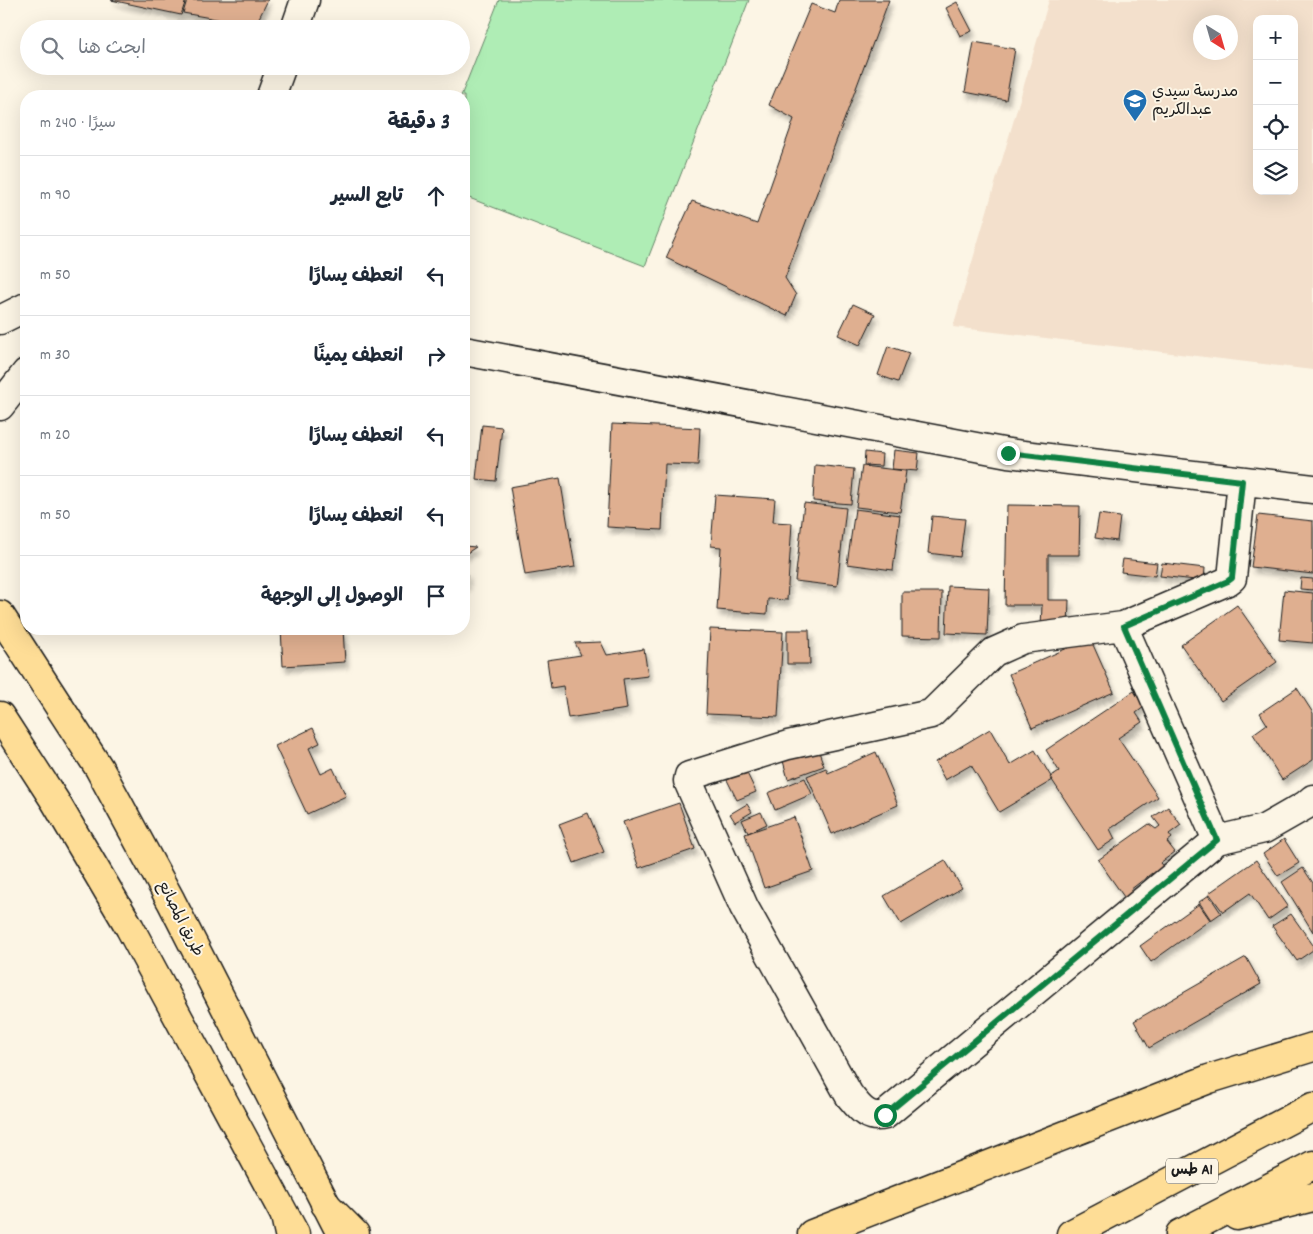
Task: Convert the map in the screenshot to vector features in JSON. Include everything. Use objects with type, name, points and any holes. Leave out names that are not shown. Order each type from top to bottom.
[{"type":"main road","name":"طريق المصانع","points":[[0,615],[99,768],[171,901],[341,1234]]},
{"type":"main road","points":[[0,716],[55,801],[130,928],[290,1228]]},
{"type":"main road","points":[[812,1234],[1209,1079],[1313,1047]]},
{"type":"main road","name":"طس A1","points":[[1071,1234],[1313,1108]]},
{"type":"main road","points":[[1187,1230],[1313,1165]]},
{"type":"main road","points":[[1187,1230],[1313,1197]]},
{"type":"main road","points":[[325,1204],[355,1234]]},
{"type":"street","points":[[298,20],[305,0]]},
{"type":"street","points":[[273,90],[279,75]]},
{"type":"street","points":[[0,320],[20,310]]},
{"type":"street","points":[[470,352],[1008,453],[1313,490]]},
{"type":"street","points":[[0,406],[20,381]]},
{"type":"street","points":[[1242,481],[1232,578],[1228,581],[1124,626],[1023,639],[994,652],[933,713],[788,745],[691,774],[688,781],[744,907],[849,1095],[867,1114],[878,1117],[885,1115],[1217,840],[1264,828],[1306,805],[1313,799]]},
{"type":"street","points":[[1124,626],[1217,840]]},
{"type":"shaded area","name":"مدرسة سيدي عبدالكريم","points":[[1049,0],[1313,0],[1313,370],[953,327]]},
{"type":"green space","points":[[499,0],[749,0],[645,266],[470,198],[470,90],[463,90]]},
{"type":"building","points":[[111,0],[186,0],[181,15]]},
{"type":"building","points":[[187,0],[268,0],[258,20],[222,20],[183,13]]},
{"type":"building","points":[[839,0],[889,0],[785,278],[796,295],[787,316],[666,258],[692,201],[757,224],[794,119],[769,105],[811,4],[835,13]]},
{"type":"building","points":[[957,2],[972,31],[960,36],[946,8]]},
{"type":"building","points":[[974,42],[1015,49],[1006,100],[965,92]]},
{"type":"building","points":[[853,304],[875,314],[860,345],[838,335]]},
{"type":"building","points":[[888,346],[909,353],[898,382],[878,375]]},
{"type":"building","points":[[612,424],[700,428],[698,465],[665,464],[662,530],[607,527]]},
{"type":"building","points":[[482,425],[502,427],[496,481],[476,479]]},
{"type":"building","points":[[894,450],[919,453],[917,471],[892,469]]},
{"type":"building","points":[[865,452],[882,454],[881,466],[864,465]]},
{"type":"building","points":[[815,465],[854,469],[851,504],[813,501]]},
{"type":"building","points":[[862,466],[906,471],[900,512],[856,507]]},
{"type":"building","points":[[560,478],[575,567],[525,575],[510,487]]},
{"type":"building","points":[[715,495],[775,499],[773,522],[792,523],[787,600],[768,599],[767,614],[717,610],[721,547],[711,546]]},
{"type":"building","points":[[804,503],[846,508],[837,586],[795,581]]},
{"type":"building","points":[[1007,505],[1080,506],[1079,555],[1048,555],[1048,600],[1069,600],[1068,628],[1041,628],[1042,605],[1005,605]]},
{"type":"building","points":[[855,509],[900,515],[893,570],[847,564]]},
{"type":"building","points":[[1099,514],[1120,517],[1117,541],[1095,538]]},
{"type":"building","points":[[1258,515],[1313,521],[1313,574],[1251,567]]},
{"type":"building","points":[[932,516],[965,519],[960,557],[928,553]]},
{"type":"building","points":[[1123,559],[1157,563],[1155,576],[1121,572]]},
{"type":"building","points":[[1162,563],[1205,568],[1204,581],[1160,576]]},
{"type":"building","points":[[1301,578],[1313,579],[1313,590],[1300,589]]},
{"type":"building","points":[[948,586],[989,588],[987,635],[946,633]]},
{"type":"building","points":[[1284,590],[1313,593],[1313,643],[1279,640]]},
{"type":"building","points":[[902,592],[942,592],[941,637],[902,636]]},
{"type":"building","points":[[1237,605],[1277,662],[1221,701],[1181,645]]},
{"type":"building","points":[[710,629],[783,632],[778,717],[706,714]]},
{"type":"building","points":[[787,630],[809,630],[810,664],[787,664]]},
{"type":"building","points":[[281,635],[343,635],[345,662],[283,666]]},
{"type":"building","points":[[1090,638],[1114,692],[1032,728],[1009,674]]},
{"type":"building","points":[[601,642],[607,655],[644,649],[648,676],[623,679],[627,709],[568,718],[563,686],[551,688],[547,660],[581,655],[575,643]]},
{"type":"building","points":[[1297,688],[1313,713],[1313,760],[1282,780],[1253,734],[1267,724],[1260,713]]},
{"type":"building","points":[[1134,691],[1144,707],[1136,713],[1142,722],[1118,738],[1158,797],[1110,829],[1115,839],[1098,850],[1050,777],[1059,771],[1046,750]]},
{"type":"building","points":[[313,728],[320,743],[309,748],[321,774],[333,768],[346,796],[307,814],[275,746]]},
{"type":"building","points":[[990,729],[1010,765],[1035,750],[1053,780],[999,812],[971,765],[945,780],[935,762]]},
{"type":"building","points":[[818,749],[824,766],[788,779],[783,761]]},
{"type":"building","points":[[876,752],[898,805],[832,834],[807,776],[826,768],[828,773]]},
{"type":"building","points":[[746,771],[756,792],[737,800],[727,780]]},
{"type":"building","points":[[805,778],[812,794],[775,810],[768,793]]},
{"type":"building","points":[[679,803],[695,849],[639,868],[623,822]]},
{"type":"building","points":[[747,804],[752,812],[735,822],[730,814]]},
{"type":"building","points":[[1168,807],[1181,825],[1169,834],[1172,838],[1167,842],[1175,852],[1160,863],[1166,870],[1156,878],[1152,873],[1130,890],[1137,891],[1129,904],[1098,860],[1149,824],[1156,829],[1160,826],[1153,817]]},
{"type":"building","points":[[761,812],[767,824],[748,833],[742,820]]},
{"type":"building","points":[[588,813],[604,852],[574,863],[559,824]]},
{"type":"building","points":[[794,817],[813,871],[764,888],[745,834]]},
{"type":"building","points":[[1284,839],[1299,863],[1278,876],[1263,854]]},
{"type":"building","points":[[945,860],[962,888],[901,924],[884,896]]},
{"type":"building","points":[[1256,860],[1288,906],[1268,920],[1250,893],[1223,912],[1209,893]]},
{"type":"building","points":[[1303,868],[1313,883],[1313,932],[1282,882]]},
{"type":"building","points":[[1209,895],[1221,913],[1211,920],[1199,902]]},
{"type":"building","points":[[1199,904],[1210,920],[1151,962],[1140,946]]},
{"type":"building","points":[[1291,914],[1313,945],[1313,950],[1297,961],[1272,926]]},
{"type":"building","points":[[1246,957],[1261,984],[1149,1048],[1134,1021]]},
{"type":"place","name":"مدرسة سيدي عبدالكريم","points":[[1135,122]]},
{"type":"route","points":[[885,1115],[1217,840],[1124,626],[1232,578],[1242,481],[1008,453]]}]
